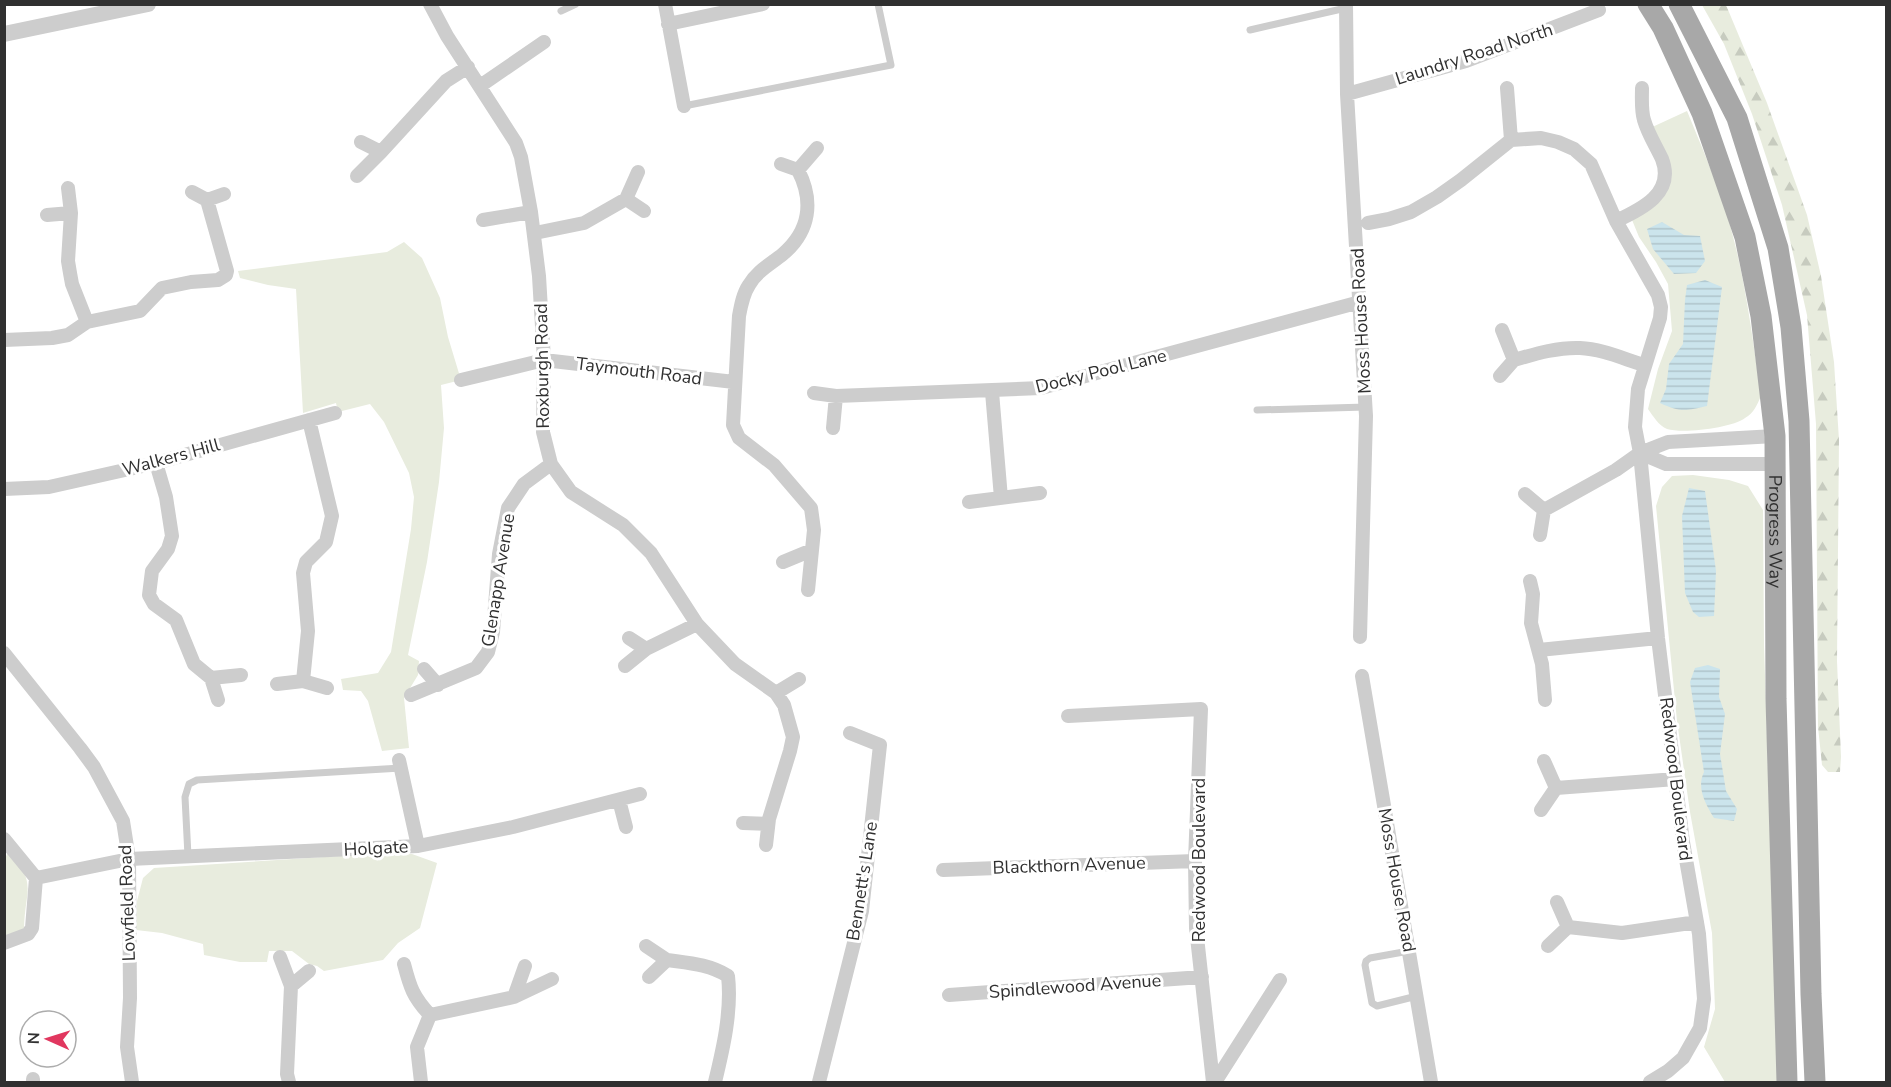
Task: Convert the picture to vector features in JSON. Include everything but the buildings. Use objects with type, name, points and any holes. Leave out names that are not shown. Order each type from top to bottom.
[{"type":"main road","name":"Progress Way","points":[[1648,4],[1663,28],[1702,113],[1744,237],[1761,316],[1773,454],[1776,699],[1787,1083]]},
{"type":"main road","name":"Progress Way","points":[[1679,4],[1737,118],[1778,248],[1791,327],[1798,395],[1815,1083]]},
{"type":"main road","points":[[1785,287],[1778,310],[1789,421],[1773,454],[1792,457],[1799,477]]},
{"type":"main road","points":[[1814,1049],[1828,1083]]},
{"type":"street","points":[[4,34],[148,4]]},
{"type":"street","name":"Roxburgh Road","points":[[430,4],[447,36],[516,143],[521,157],[535,233],[544,360],[543,432],[551,464],[571,492],[623,525],[651,553],[697,624],[735,664],[776,693]]},
{"type":"street","points":[[665,4],[684,106]]},
{"type":"street","points":[[668,24],[763,4]]},
{"type":"street","name":"Moss House Road","points":[[1346,6],[1347,94],[1366,407],[1360,637]]},
{"type":"street","name":"Laundry Road North","points":[[1347,94],[1466,61],[1599,10]]},
{"type":"street","points":[[480,86],[544,42]]},
{"type":"street","points":[[357,176],[446,81],[468,67]]},
{"type":"street","points":[[1368,223],[1411,212],[1437,197],[1511,140],[1506,88]]},
{"type":"street","points":[[1616,221],[1648,204],[1661,193],[1665,182],[1663,161],[1644,121],[1642,88]]},
{"type":"street","name":"Redwood Boulevard","points":[[1511,140],[1541,138],[1566,146],[1583,155],[1591,164],[1616,221],[1651,281],[1661,307],[1657,329],[1638,388],[1635,428],[1640,453],[1658,638],[1683,842],[1702,957],[1704,1012],[1700,1028],[1683,1058],[1650,1083]]},
{"type":"street","points":[[361,142],[381,152]]},
{"type":"street","points":[[798,171],[817,148]]},
{"type":"street","points":[[781,164],[798,171],[806,187],[809,201],[803,230],[791,246],[762,270],[749,285],[739,315],[733,414],[735,433],[739,438],[774,465],[811,508],[814,520],[808,590]]},
{"type":"street","points":[[535,233],[576,226],[626,199],[638,172]]},
{"type":"street","points":[[68,188],[71,213],[68,261],[72,284],[87,322]]},
{"type":"street","points":[[4,340],[68,335],[87,322],[140,311],[157,292],[170,285],[218,280],[226,276],[227,271],[207,200],[192,192]]},
{"type":"street","points":[[207,200],[224,194]]},
{"type":"street","points":[[626,199],[644,211]]},
{"type":"street","points":[[47,215],[71,213]]},
{"type":"street","points":[[483,220],[531,213]]},
{"type":"street","name":"Docky Pool Lane","points":[[814,393],[836,396],[992,392],[1041,388],[1360,302]]},
{"type":"street","points":[[1502,330],[1514,360]]},
{"type":"street","points":[[1500,376],[1514,360],[1542,352],[1579,348],[1604,352],[1644,365]]},
{"type":"street","name":"Taymouth Road","points":[[460,380],[544,360],[734,382]]},
{"type":"street","points":[[992,392],[1001,498]]},
{"type":"street","points":[[834,428],[836,396]]},
{"type":"street","name":"Walkers Hill","points":[[4,489],[49,487],[156,463],[335,413]]},
{"type":"street","points":[[303,681],[308,630],[303,573],[306,562],[326,542],[332,516],[309,420]]},
{"type":"street","points":[[1544,510],[1616,470],[1640,453],[1668,442],[1773,454]]},
{"type":"street","points":[[1640,453],[1666,464],[1773,454]]},
{"type":"street","points":[[156,463],[166,497],[172,536],[168,549],[153,571],[149,595],[154,604],[176,620],[194,664],[212,678],[218,700]]},
{"type":"street","name":"Glenapp Avenue","points":[[411,695],[476,668],[488,652],[493,632],[500,554],[508,508],[524,484],[551,464]]},
{"type":"street","points":[[969,502],[1040,493]]},
{"type":"street","points":[[1525,494],[1544,510]]},
{"type":"street","points":[[1540,535],[1544,510]]},
{"type":"street","points":[[783,561],[812,550]]},
{"type":"street","points":[[1530,581],[1533,594],[1531,623],[1539,650],[1545,700]]},
{"type":"street","points":[[626,666],[646,649],[697,624]]},
{"type":"street","points":[[628,638],[646,649]]},
{"type":"street","points":[[1539,650],[1658,638]]},
{"type":"street","name":"Lowfield Road","points":[[4,653],[94,767],[123,821],[129,859],[130,998],[127,1047],[132,1083]]},
{"type":"street","points":[[424,669],[438,685]]},
{"type":"street","points":[[212,678],[241,675]]},
{"type":"street","name":"Moss House Road","points":[[1362,676],[1431,1083]]},
{"type":"street","points":[[766,845],[768,824],[793,736],[784,705],[776,693],[799,679]]},
{"type":"street","points":[[277,684],[303,681],[327,688]]},
{"type":"street","name":"Redwood Boulevard","points":[[1068,716],[1200,710],[1195,861],[1196,928],[1214,1083]]},
{"type":"street","name":"Bennett's Lane","points":[[819,1083],[862,911],[880,745],[850,734]]},
{"type":"street","points":[[1544,761],[1556,788]]},
{"type":"street","points":[[400,764],[418,846]]},
{"type":"street","points":[[1556,788],[1676,779]]},
{"type":"street","points":[[1541,810],[1556,788]]},
{"type":"street","name":"Holgate","points":[[36,878],[129,859],[418,846],[513,827],[640,794]]},
{"type":"street","points":[[619,800],[626,827]]},
{"type":"street","points":[[743,823],[768,824]]},
{"type":"street","points":[[4,839],[36,878],[32,928],[28,934],[4,943]]},
{"type":"street","name":"Blackthorn Avenue","points":[[943,870],[1195,861]]},
{"type":"street","points":[[1557,902],[1568,927]]},
{"type":"street","points":[[1548,946],[1568,927],[1622,933],[1697,922]]},
{"type":"street","points":[[646,946],[667,960],[703,965],[728,976],[730,991],[723,1048],[715,1083]]},
{"type":"street","points":[[280,957],[291,986],[287,1074],[289,1083]]},
{"type":"street","points":[[649,977],[667,960]]},
{"type":"street","points":[[404,964],[410,990],[417,1002],[430,1015]]},
{"type":"street","points":[[514,997],[525,966]]},
{"type":"street","points":[[291,986],[309,971]]},
{"type":"street","name":"Spindlewood Avenue","points":[[949,995],[1202,977]]},
{"type":"street","points":[[430,1015],[514,997],[552,979]]},
{"type":"street","points":[[1214,1083],[1280,981]]},
{"type":"street","points":[[421,1083],[417,1047],[430,1015]]},
{"type":"lane","points":[[561,12],[576,4]]},
{"type":"lane","points":[[684,106],[891,65],[878,4]]},
{"type":"lane","points":[[1250,30],[1346,6]]},
{"type":"lane","points":[[1257,410],[1366,407]]},
{"type":"lane","points":[[188,856],[185,796],[189,784],[197,780],[400,764]]},
{"type":"lane","points":[[1409,951],[1370,958],[1365,965],[1372,1003],[1377,1006],[1416,996]]},
{"type":"green space","points":[[1702,5],[1726,5],[1767,103],[1807,215],[1821,276],[1834,362],[1839,440],[1837,661],[1840,772],[1828,772],[1822,765],[1818,727],[1816,424],[1807,315],[1782,205],[1752,114],[1724,44]]},
{"type":"green space","points":[[1687,111],[1718,189],[1739,260],[1761,396],[1753,411],[1739,422],[1684,431],[1664,428],[1648,409],[1658,369],[1672,331],[1668,284],[1639,237],[1630,215],[1664,182],[1648,129]]},
{"type":"green space","points":[[404,242],[422,258],[440,298],[448,337],[461,380],[441,385],[444,428],[439,482],[427,562],[408,655],[419,661],[418,675],[404,698],[409,748],[382,751],[368,701],[361,691],[343,690],[341,679],[378,673],[391,652],[411,529],[414,497],[409,473],[384,422],[370,404],[338,412],[336,403],[303,413],[296,289],[240,278],[238,271],[387,252]]},
{"type":"green space","points":[[1693,475],[1729,480],[1748,486],[1763,510],[1764,645],[1778,1082],[1725,1082],[1704,1047],[1715,1009],[1712,933],[1690,812],[1677,721],[1656,506],[1662,487],[1672,476]]},
{"type":"green space","points":[[8,852],[23,871],[28,887],[24,928],[5,939],[4,861]]},
{"type":"green space","points":[[412,854],[437,863],[420,928],[398,943],[383,960],[324,971],[309,964],[292,951],[269,951],[267,962],[240,962],[204,955],[203,944],[162,933],[136,930],[137,901],[143,878],[154,868],[355,855]]},
{"type":"water","points":[[1662,222],[1684,235],[1700,236],[1705,261],[1696,273],[1674,274],[1653,249],[1647,229]]},
{"type":"water","points":[[1705,280],[1722,287],[1707,406],[1688,410],[1672,408],[1660,403],[1666,389],[1669,364],[1683,344],[1687,285]]},
{"type":"water","points":[[1689,488],[1705,491],[1716,571],[1714,616],[1699,617],[1693,612],[1685,593],[1682,516]]},
{"type":"water","points":[[1708,665],[1720,669],[1719,697],[1725,714],[1720,754],[1726,791],[1737,809],[1734,821],[1714,818],[1705,802],[1701,784],[1704,772],[1690,682],[1695,668]]}]
